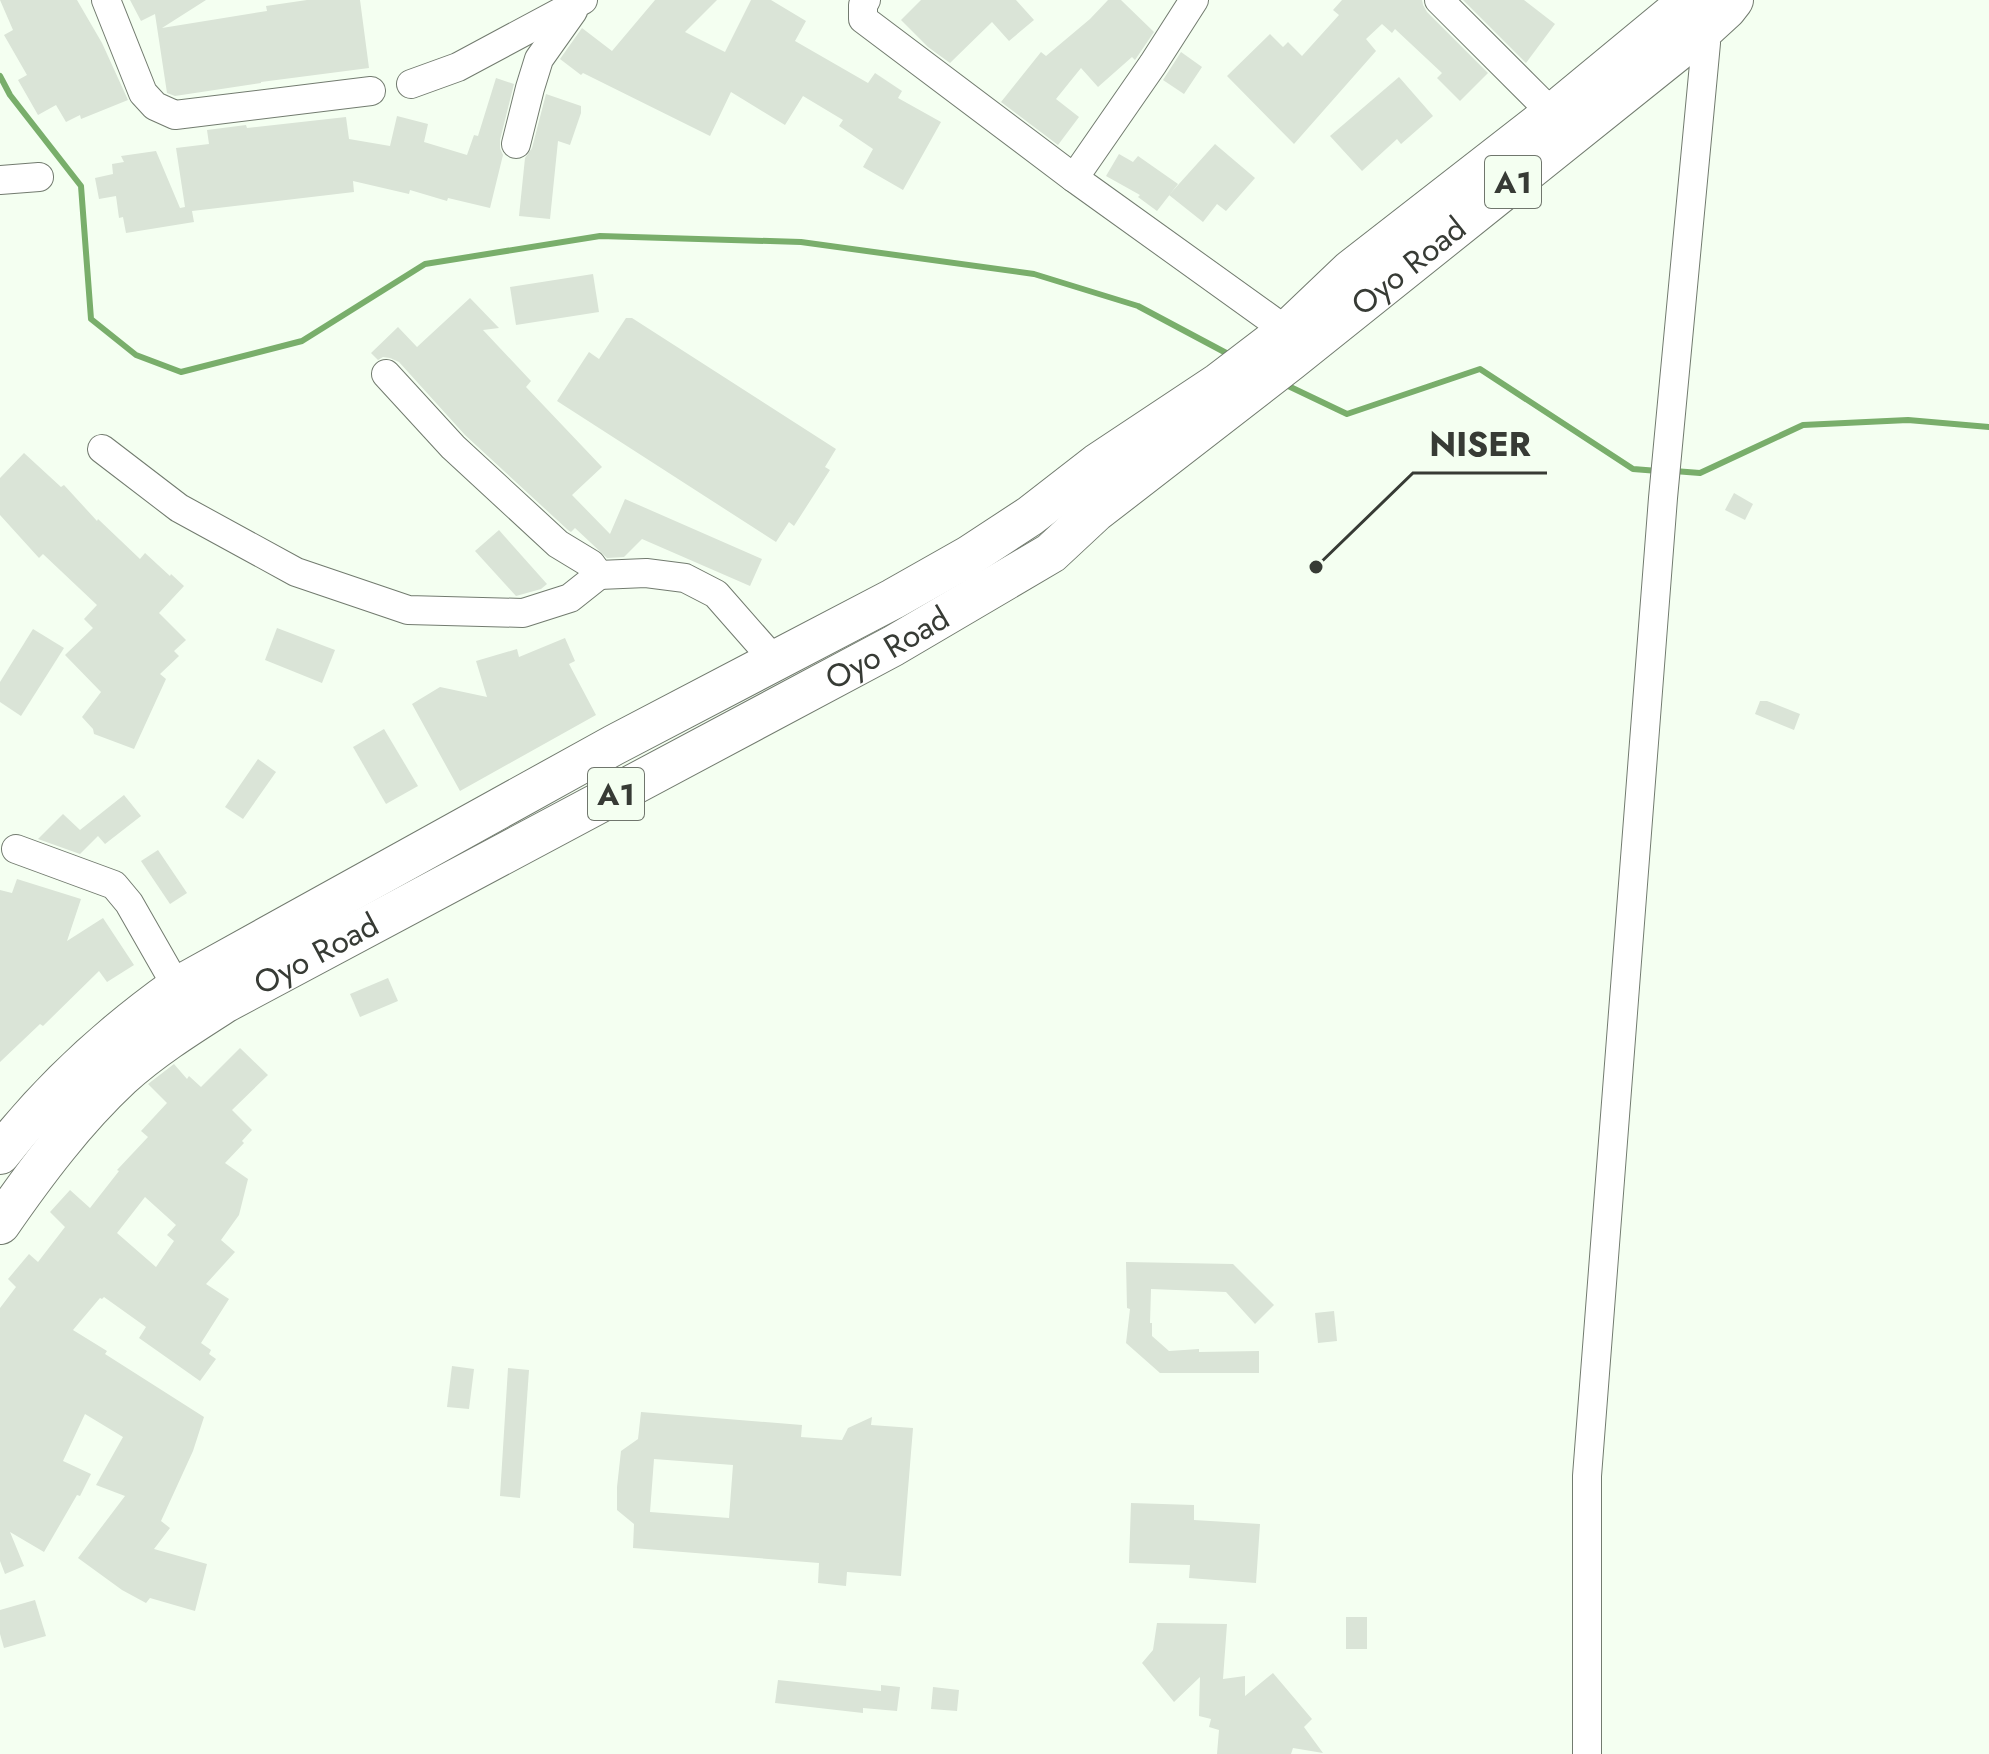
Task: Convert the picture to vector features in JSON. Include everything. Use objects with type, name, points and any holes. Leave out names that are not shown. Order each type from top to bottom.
[{"type":"highway","name":"Oyo Road","points":[[1285,343],[1351,270],[1552,113],[1693,12],[1726,9],[1733,0]]},
{"type":"highway","name":"Oyo Road","points":[[0,1224],[50,1154],[121,1078],[154,1050],[226,1002],[893,646],[1051,553],[1285,343],[1693,12]]},
{"type":"highway","name":"Oyo Road","points":[[0,1154],[35,1113],[96,1052],[135,1017],[177,987],[601,753],[969,556],[1030,516],[1097,464],[1238,385]]},
{"type":"street","points":[[106,0],[143,93],[155,106],[175,115],[371,91]]},
{"type":"street","points":[[866,0],[863,19],[1285,343]]},
{"type":"street","points":[[1074,178],[1194,0]]},
{"type":"street","points":[[1439,0],[1552,113]]},
{"type":"street","points":[[411,84],[458,67],[580,2]]},
{"type":"street","points":[[516,144],[539,59],[580,2]]},
{"type":"street","points":[[1587,1754],[1587,1476],[1663,498],[1706,43],[1693,12]]},
{"type":"street","points":[[0,180],[39,177]]},
{"type":"street","points":[[386,374],[453,447],[558,544],[591,564],[599,575]]},
{"type":"street","points":[[102,449],[179,508],[296,572],[408,610],[523,613],[570,598],[599,575],[646,573],[685,578],[716,594],[774,660]]},
{"type":"street","points":[[16,849],[114,885],[129,903],[177,987],[203,1017]]},
{"type":"building","points":[[0,0],[77,0],[102,43],[128,100],[66,122],[56,105],[38,115],[18,80],[27,75],[4,35],[13,30]]},
{"type":"building","points":[[130,0],[206,0],[162,28],[267,11],[266,6],[307,0],[360,0],[369,68],[175,96],[167,93],[155,14],[141,21]]},
{"type":"building","points":[[655,0],[717,0],[685,32],[725,52],[751,0],[771,0],[806,21],[795,41],[868,83],[875,73],[902,91],[898,98],[941,122],[903,190],[863,167],[873,149],[839,126],[843,120],[803,96],[785,125],[731,92],[710,136],[583,73],[581,75],[560,59],[582,28],[612,51]]},
{"type":"building","points":[[921,0],[1016,0],[1034,20],[1009,41],[992,22],[950,63],[928,47],[901,20]]},
{"type":"building","points":[[1108,0],[1121,0],[1154,32],[1135,60],[1132,57],[1098,87],[1081,68],[1056,99],[1079,117],[1058,145],[1001,102],[1041,52],[1046,56]]},
{"type":"building","points":[[1342,0],[1422,0],[1427,12],[1488,73],[1460,101],[1437,78],[1442,73],[1395,29],[1392,33],[1382,24],[1366,39],[1376,51],[1294,144],[1227,76],[1270,34],[1283,47],[1288,42],[1302,56],[1339,15],[1333,10]]},
{"type":"building","points":[[1463,0],[1524,0],[1555,24],[1526,63]]},
{"type":"building","points":[[1181,52],[1202,67],[1184,94],[1163,80]]},
{"type":"building","points":[[1399,77],[1433,116],[1401,144],[1397,139],[1362,171],[1330,136]]},
{"type":"building","points":[[496,78],[514,84],[500,140],[503,155],[490,208],[353,181],[354,192],[192,211],[194,222],[126,233],[123,217],[119,218],[116,196],[99,199],[95,178],[113,174],[112,164],[124,162],[121,156],[156,151],[180,208],[185,207],[176,148],[209,144],[207,130],[246,125],[247,128],[346,117],[349,139],[390,146],[397,116],[428,124],[424,142],[467,155],[474,135],[478,136]]},
{"type":"building","points":[[546,94],[581,106],[570,145],[558,141],[550,219],[519,216],[525,158],[532,148]]},
{"type":"building","points":[[1215,144],[1255,178],[1226,211],[1217,204],[1203,222],[1169,195]]},
{"type":"building","points":[[1119,154],[1133,162],[1138,156],[1178,184],[1157,211],[1138,197],[1140,195],[1106,176]]},
{"type":"building","points":[[593,274],[599,312],[516,325],[510,287]]},
{"type":"building","points":[[470,298],[499,328],[483,330],[531,381],[526,387],[602,467],[572,495],[610,534],[625,499],[762,559],[750,586],[642,539],[624,557],[607,558],[575,528],[571,532],[568,530],[465,435],[399,362],[383,357],[378,360],[371,353],[398,327],[417,347]]},
{"type":"building","points":[[626,318],[632,318],[836,449],[825,467],[830,470],[794,526],[789,522],[776,542],[557,401],[589,352],[599,359]]},
{"type":"building","points":[[24,453],[61,487],[64,485],[97,521],[140,559],[145,553],[184,586],[159,613],[186,640],[174,651],[179,656],[160,674],[166,679],[134,749],[94,734],[82,717],[101,692],[65,655],[93,628],[84,619],[97,605],[43,554],[39,558],[0,515],[0,478]]},
{"type":"building","points":[[1734,493],[1753,504],[1745,520],[1725,510]]},
{"type":"building","points":[[499,530],[547,584],[541,589],[516,596],[475,551]]},
{"type":"building","points":[[277,628],[335,650],[322,683],[265,660]]},
{"type":"building","points":[[33,629],[64,648],[21,716],[0,702],[0,682]]},
{"type":"building","points":[[565,638],[575,661],[569,664],[596,715],[460,791],[412,704],[440,687],[487,697],[476,661],[517,649],[519,657]]},
{"type":"building","points":[[1760,701],[1800,714],[1794,730],[1755,714]]},
{"type":"building","points":[[384,729],[418,786],[386,804],[353,747]]},
{"type":"building","points":[[258,759],[276,772],[243,819],[225,807]]},
{"type":"building","points":[[124,795],[141,816],[105,844],[98,836],[80,854],[38,839],[63,814],[80,830]]},
{"type":"building","points":[[158,850],[187,893],[170,904],[141,861]]},
{"type":"building","points":[[17,879],[81,899],[67,941],[103,918],[134,965],[107,982],[99,971],[43,1026],[40,1024],[0,1062],[0,890],[12,893]]},
{"type":"building","points":[[388,978],[398,1001],[360,1017],[350,994]]},
{"type":"building","points":[[240,1048],[268,1075],[232,1110],[252,1130],[225,1163],[248,1179],[239,1215],[221,1240],[235,1252],[206,1284],[229,1299],[201,1343],[211,1350],[209,1354],[216,1359],[200,1381],[139,1338],[146,1327],[104,1297],[73,1330],[204,1417],[193,1451],[161,1521],[170,1528],[154,1549],[207,1564],[195,1611],[150,1598],[146,1603],[122,1590],[78,1558],[125,1496],[96,1485],[123,1437],[85,1414],[63,1461],[91,1474],[80,1496],[77,1495],[44,1552],[10,1532],[24,1566],[5,1574],[0,1561],[0,1308],[16,1287],[8,1279],[29,1254],[38,1262],[65,1227],[50,1212],[70,1190],[90,1208],[117,1170],[148,1137],[141,1131],[167,1103],[148,1084],[174,1064],[187,1079],[189,1076],[201,1087]],"holes":[[[145,1197],[176,1225],[167,1235],[174,1241],[156,1267],[117,1233]]]},
{"type":"building","points":[[1126,1262],[1233,1264],[1274,1305],[1255,1324],[1226,1292],[1151,1289],[1152,1336],[1169,1351],[1259,1351],[1259,1373],[1160,1373],[1126,1343],[1130,1309],[1127,1308]]},
{"type":"building","points":[[1334,1311],[1337,1341],[1318,1343],[1315,1313]]},
{"type":"building","points":[[452,1366],[474,1369],[469,1409],[447,1407]]},
{"type":"building","points":[[508,1368],[529,1370],[520,1498],[500,1496]]},
{"type":"building","points":[[641,1412],[802,1425],[801,1437],[842,1440],[848,1428],[872,1417],[871,1425],[913,1428],[901,1576],[847,1572],[846,1586],[818,1583],[819,1563],[633,1548],[634,1524],[617,1510],[617,1487],[621,1451],[638,1439]],"holes":[[[654,1459],[733,1465],[729,1518],[650,1512]]]},
{"type":"building","points":[[1131,1503],[1194,1505],[1194,1520],[1260,1524],[1256,1583],[1189,1578],[1190,1565],[1129,1563]]},
{"type":"building","points":[[35,1600],[46,1636],[4,1648],[0,1634],[0,1610]]},
{"type":"building","points":[[1346,1617],[1367,1617],[1367,1649],[1346,1649]]},
{"type":"building","points":[[1157,1623],[1227,1624],[1223,1679],[1245,1676],[1245,1696],[1273,1673],[1312,1719],[1304,1727],[1323,1753],[1293,1748],[1291,1754],[1217,1754],[1219,1730],[1209,1727],[1211,1719],[1199,1716],[1200,1677],[1174,1702],[1142,1663],[1153,1650]]},
{"type":"building","points":[[778,1680],[881,1691],[881,1685],[900,1687],[897,1711],[863,1708],[863,1713],[775,1703]]},
{"type":"building","points":[[933,1687],[959,1690],[957,1711],[931,1709]]},
{"type":"waterway","points":[[0,76],[10,95],[81,186],[91,319],[136,355],[181,372],[302,341],[425,264],[600,236],[801,242],[1034,274],[1138,306],[1230,355]]},
{"type":"waterway","points":[[1282,383],[1347,414],[1480,369],[1633,469],[1658,471]]},
{"type":"waterway","points":[[1674,471],[1700,473],[1803,425],[1908,420],[1989,427]]},
{"type":"place","name":"NISER","points":[[1316,567]]}]
